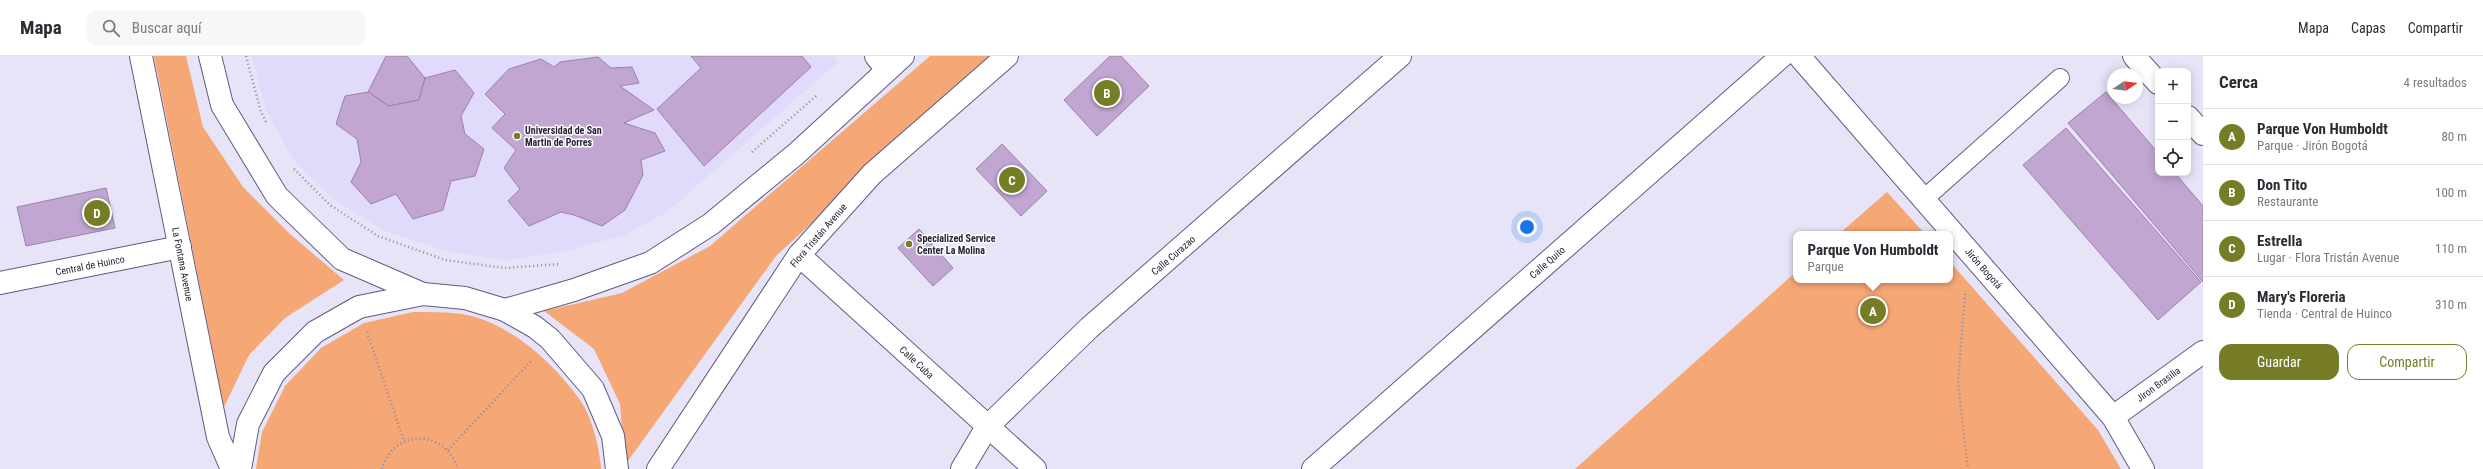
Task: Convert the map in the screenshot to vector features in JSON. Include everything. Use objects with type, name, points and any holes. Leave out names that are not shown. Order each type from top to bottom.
[{"type":"street","name":"La Fontana Avenue","points":[[141,56],[218,437],[232,469]]},
{"type":"street","points":[[210,56],[222,105],[277,196],[342,259],[423,294]]},
{"type":"street","name":"Flora Tristán Avenue","points":[[658,469],[773,291],[799,255],[872,174],[1007,56]]},
{"type":"street","name":"Calle Curazao","points":[[962,469],[987,426],[1089,328],[1400,56]]},
{"type":"street","name":"Calle Quito","points":[[1313,469],[1782,56]]},
{"type":"street","name":"Jirón Bogotá","points":[[1799,56],[1952,231]]},
{"type":"street","points":[[2134,56],[2155,80]]},
{"type":"street","points":[[505,310],[574,290],[650,263],[711,224],[796,154],[889,61]]},
{"type":"street","points":[[2191,120],[2203,134]]},
{"type":"street","name":"Jirón Bogotá","points":[[1953,232],[2113,417],[2143,469]]},
{"type":"street","name":"Central de Huinco","points":[[0,283],[180,248]]},
{"type":"street","name":"Calle Cuba","points":[[799,255],[1035,469]]},
{"type":"street","points":[[240,469],[248,424],[274,373],[315,332],[358,307],[423,294],[465,298],[505,310],[535,327],[550,339],[593,389],[613,436],[617,469]]},
{"type":"street","name":"Jiron Brasilia","points":[[2113,417],[2203,352]]},
{"type":"lane","points":[[1924,199],[2060,78]]},
{"type":"path","points":[[246,56],[261,112],[268,125]]},
{"type":"path","points":[[748,156],[820,93]]},
{"type":"path","points":[[289,164],[330,205],[378,236],[445,260],[505,268],[562,264]]},
{"type":"path","points":[[1965,294],[1958,383],[1968,469]]},
{"type":"path","points":[[358,307],[404,441]]},
{"type":"path","points":[[448,450],[550,339]]},
{"type":"path","points":[[382,469],[389,453],[404,441],[416,438],[427,439],[448,450],[458,469]]},
{"type":"shaded area","points":[[154,56],[186,56],[203,127],[243,187],[290,234],[344,280],[285,318],[249,355],[224,407]]},
{"type":"shaded area","name":"Universidad de San Martin de Porres","points":[[252,56],[833,56],[838,62],[667,212],[622,236],[561,252],[506,260],[446,251],[382,230],[335,200],[294,161],[266,110]]},
{"type":"shaded area","points":[[930,56],[992,56],[776,256],[625,465],[620,404],[594,349],[544,311],[622,293],[710,246]]},
{"type":"shaded area","points":[[1887,192],[1922,231],[1842,231]]},
{"type":"shaded area","points":[[1953,265],[2098,430],[2121,469],[1575,469],[1793,275],[1793,283],[1953,283]]},
{"type":"shaded area","points":[[413,312],[456,313],[479,318],[496,325],[513,335],[543,358],[569,386],[584,407],[595,433],[601,469],[256,469],[262,432],[285,386],[321,348],[364,323]]},
{"type":"building","points":[[386,56],[407,56],[425,78],[419,100],[389,106],[368,92]]},
{"type":"building","points":[[691,56],[802,56],[811,67],[704,166],[657,109],[701,68]]},
{"type":"building","points":[[1110,56],[1121,56],[1149,86],[1097,136],[1064,100]]},
{"type":"building","points":[[598,57],[611,68],[632,67],[639,83],[620,86],[654,110],[624,123],[655,133],[665,151],[641,160],[643,175],[625,210],[602,226],[574,215],[561,212],[529,226],[508,201],[520,189],[504,168],[516,150],[492,128],[505,114],[485,94],[509,69],[541,59],[554,67],[560,62]]},
{"type":"building","points":[[455,70],[474,93],[461,116],[465,134],[484,149],[475,176],[451,181],[443,210],[413,219],[396,194],[371,204],[351,182],[361,162],[357,139],[336,124],[345,96],[368,92],[389,106],[419,100],[425,78]]},
{"type":"building","points":[[2106,92],[2107,104],[2116,104],[2155,149],[2155,176],[2178,176],[2203,206],[2203,282],[2068,123]]},
{"type":"building","points":[[2066,128],[2201,282],[2158,320],[2023,165]]},
{"type":"building","points":[[1002,144],[1047,191],[1021,216],[976,169]]},
{"type":"building","points":[[106,188],[115,228],[26,246],[17,207]]},
{"type":"building","points":[[919,229],[953,268],[933,286],[898,248]]},
{"type":"place","name":"Don Tito","points":[[1107,93]]},
{"type":"place","name":"Universidad de San Martin de Porres","points":[[517,136]]},
{"type":"place","name":"Estrella","points":[[1012,180]]},
{"type":"place","name":"Mary's Floreria","points":[[97,213]]},
{"type":"place","name":"Specialized Service Center La Molina","points":[[909,244]]},
{"type":"place","name":"Parque Von Humboldt","points":[[1873,311]]}]
